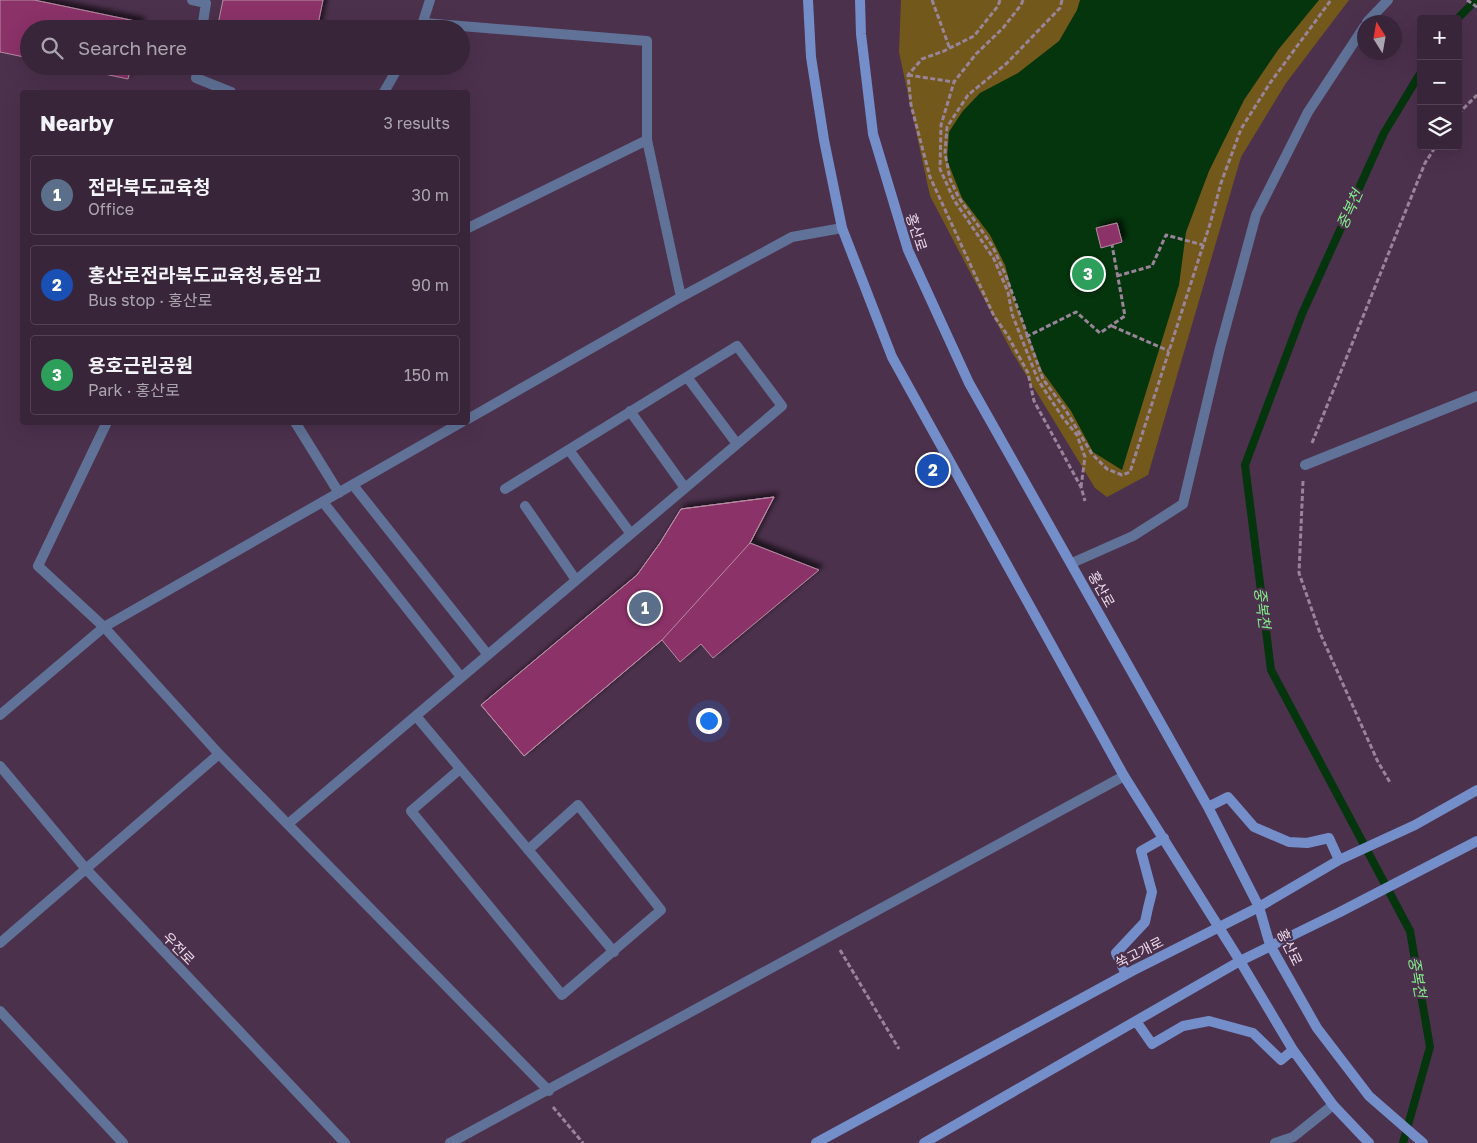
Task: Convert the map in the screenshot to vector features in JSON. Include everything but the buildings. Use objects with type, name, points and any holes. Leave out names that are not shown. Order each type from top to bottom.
[{"type":"street","points":[[192,0],[206,3],[203,20]]},
{"type":"street","points":[[424,20],[430,0]]},
{"type":"street","points":[[808,0],[811,57],[824,140],[842,228],[892,357],[1124,776],[1240,961],[1293,1050],[1333,1106],[1368,1143]]},
{"type":"street","name":"홍산로","points":[[860,0],[861,34],[873,134],[908,250],[969,383],[1208,807],[1259,907],[1270,945],[1321,1034],[1369,1096],[1422,1143]]},
{"type":"street","points":[[1374,15],[1388,0]]},
{"type":"street","points":[[470,29],[647,41],[647,140],[681,296]]},
{"type":"street","points":[[1072,563],[1133,536],[1184,504],[1220,348],[1256,215],[1308,112],[1357,38]]},
{"type":"street","points":[[196,75],[196,78],[226,90]]},
{"type":"street","points":[[385,90],[394,75]]},
{"type":"street","points":[[470,227],[647,140]]},
{"type":"street","points":[[470,418],[681,296],[792,237],[842,228]]},
{"type":"street","points":[[288,824],[782,406],[737,346],[505,489]]},
{"type":"street","points":[[687,377],[737,444]]},
{"type":"street","points":[[1305,465],[1477,396]]},
{"type":"street","points":[[630,412],[685,488]]},
{"type":"street","points":[[106,425],[38,566],[104,627],[219,754],[549,1091]]},
{"type":"street","points":[[297,425],[339,493]]},
{"type":"street","points":[[0,715],[104,627],[457,425]]},
{"type":"street","points":[[569,450],[631,534]]},
{"type":"street","points":[[353,485],[488,655]]},
{"type":"street","points":[[323,502],[461,677]]},
{"type":"street","points":[[525,506],[576,580]]},
{"type":"street","points":[[416,716],[614,952]]},
{"type":"street","points":[[0,943],[219,754]]},
{"type":"street","name":"우전로","points":[[0,766],[86,869],[345,1143]]},
{"type":"street","points":[[460,769],[411,811],[562,995],[661,910],[578,805],[528,850]]},
{"type":"street","points":[[450,1143],[549,1091],[1124,776]]},
{"type":"street","name":"쑥고개로","points":[[816,1143],[1126,974],[1259,907],[1339,860],[1415,825],[1477,790]]},
{"type":"street","points":[[1208,807],[1228,797],[1254,827],[1289,842],[1307,843],[1329,838],[1339,860]]},
{"type":"street","points":[[1126,974],[1116,953],[1145,922],[1152,892],[1141,851],[1164,838]]},
{"type":"street","points":[[924,1143],[1240,961],[1477,841]]},
{"type":"street","points":[[0,1011],[123,1143]]},
{"type":"street","points":[[1136,1021],[1152,1044],[1183,1026],[1209,1021],[1253,1033],[1281,1060],[1293,1050]]},
{"type":"street","points":[[1275,1143],[1292,1137],[1333,1106]]},
{"type":"path","points":[[932,0],[950,49]]},
{"type":"path","points":[[1000,0],[998,6],[974,36],[950,49],[922,59],[908,75],[914,115],[936,191],[994,316],[1008,336],[1028,373],[1034,401],[1081,487],[1085,501]]},
{"type":"path","points":[[1022,0],[1021,5],[1003,28],[976,54],[954,82],[941,125],[940,168],[954,200],[994,259],[1008,292],[1012,314],[1038,380],[1063,418],[1077,435],[1085,457],[1081,487]]},
{"type":"path","points":[[1062,0],[1060,8],[1007,63],[968,95],[947,127],[945,153],[950,179],[959,198],[993,248],[1006,276],[1026,337],[1043,380],[1065,409],[1092,454],[1107,469],[1122,475],[1130,472],[1203,245],[1220,183],[1241,129],[1270,83],[1331,0]]},
{"type":"path","points":[[1467,0],[1477,7]]},
{"type":"path","points":[[908,75],[954,82]]},
{"type":"path","points":[[1462,110],[1477,95]]},
{"type":"path","points":[[1117,276],[1152,266],[1166,235],[1203,245]]},
{"type":"path","points":[[1026,337],[1076,312],[1100,333],[1124,316],[1112,245]]},
{"type":"path","points":[[1111,326],[1169,351]]},
{"type":"path","points":[[840,950],[899,1049]]},
{"type":"path","points":[[552,1107],[582,1143]]},
{"type":"shaded area","points":[[901,0],[1349,0],[1286,83],[1241,157],[1148,475],[1107,497],[1095,488],[1012,352],[930,196],[899,52]]},
{"type":"shaded area","points":[[1080,0],[1319,0],[1278,50],[1244,100],[1209,171],[1186,232],[1179,285],[1122,470],[1093,452],[1071,411],[1042,371],[1014,299],[1005,265],[990,235],[962,198],[947,160],[949,132],[962,112],[980,93],[1018,73],[1059,41],[1077,10]]},
{"type":"waterway","name":"중복천","points":[[1461,15],[1476,0]]},
{"type":"waterway","name":"중복천","points":[[1403,1143],[1430,1047],[1410,931],[1271,670],[1245,465],[1302,314],[1384,133],[1417,79]]},
{"type":"place","name":"용호근린공원","points":[[1088,274]]},
{"type":"place","name":"홍산로전라북도교육청,동암고","points":[[933,470]]},
{"type":"place","name":"전라북도교육청","points":[[645,608]]}]
